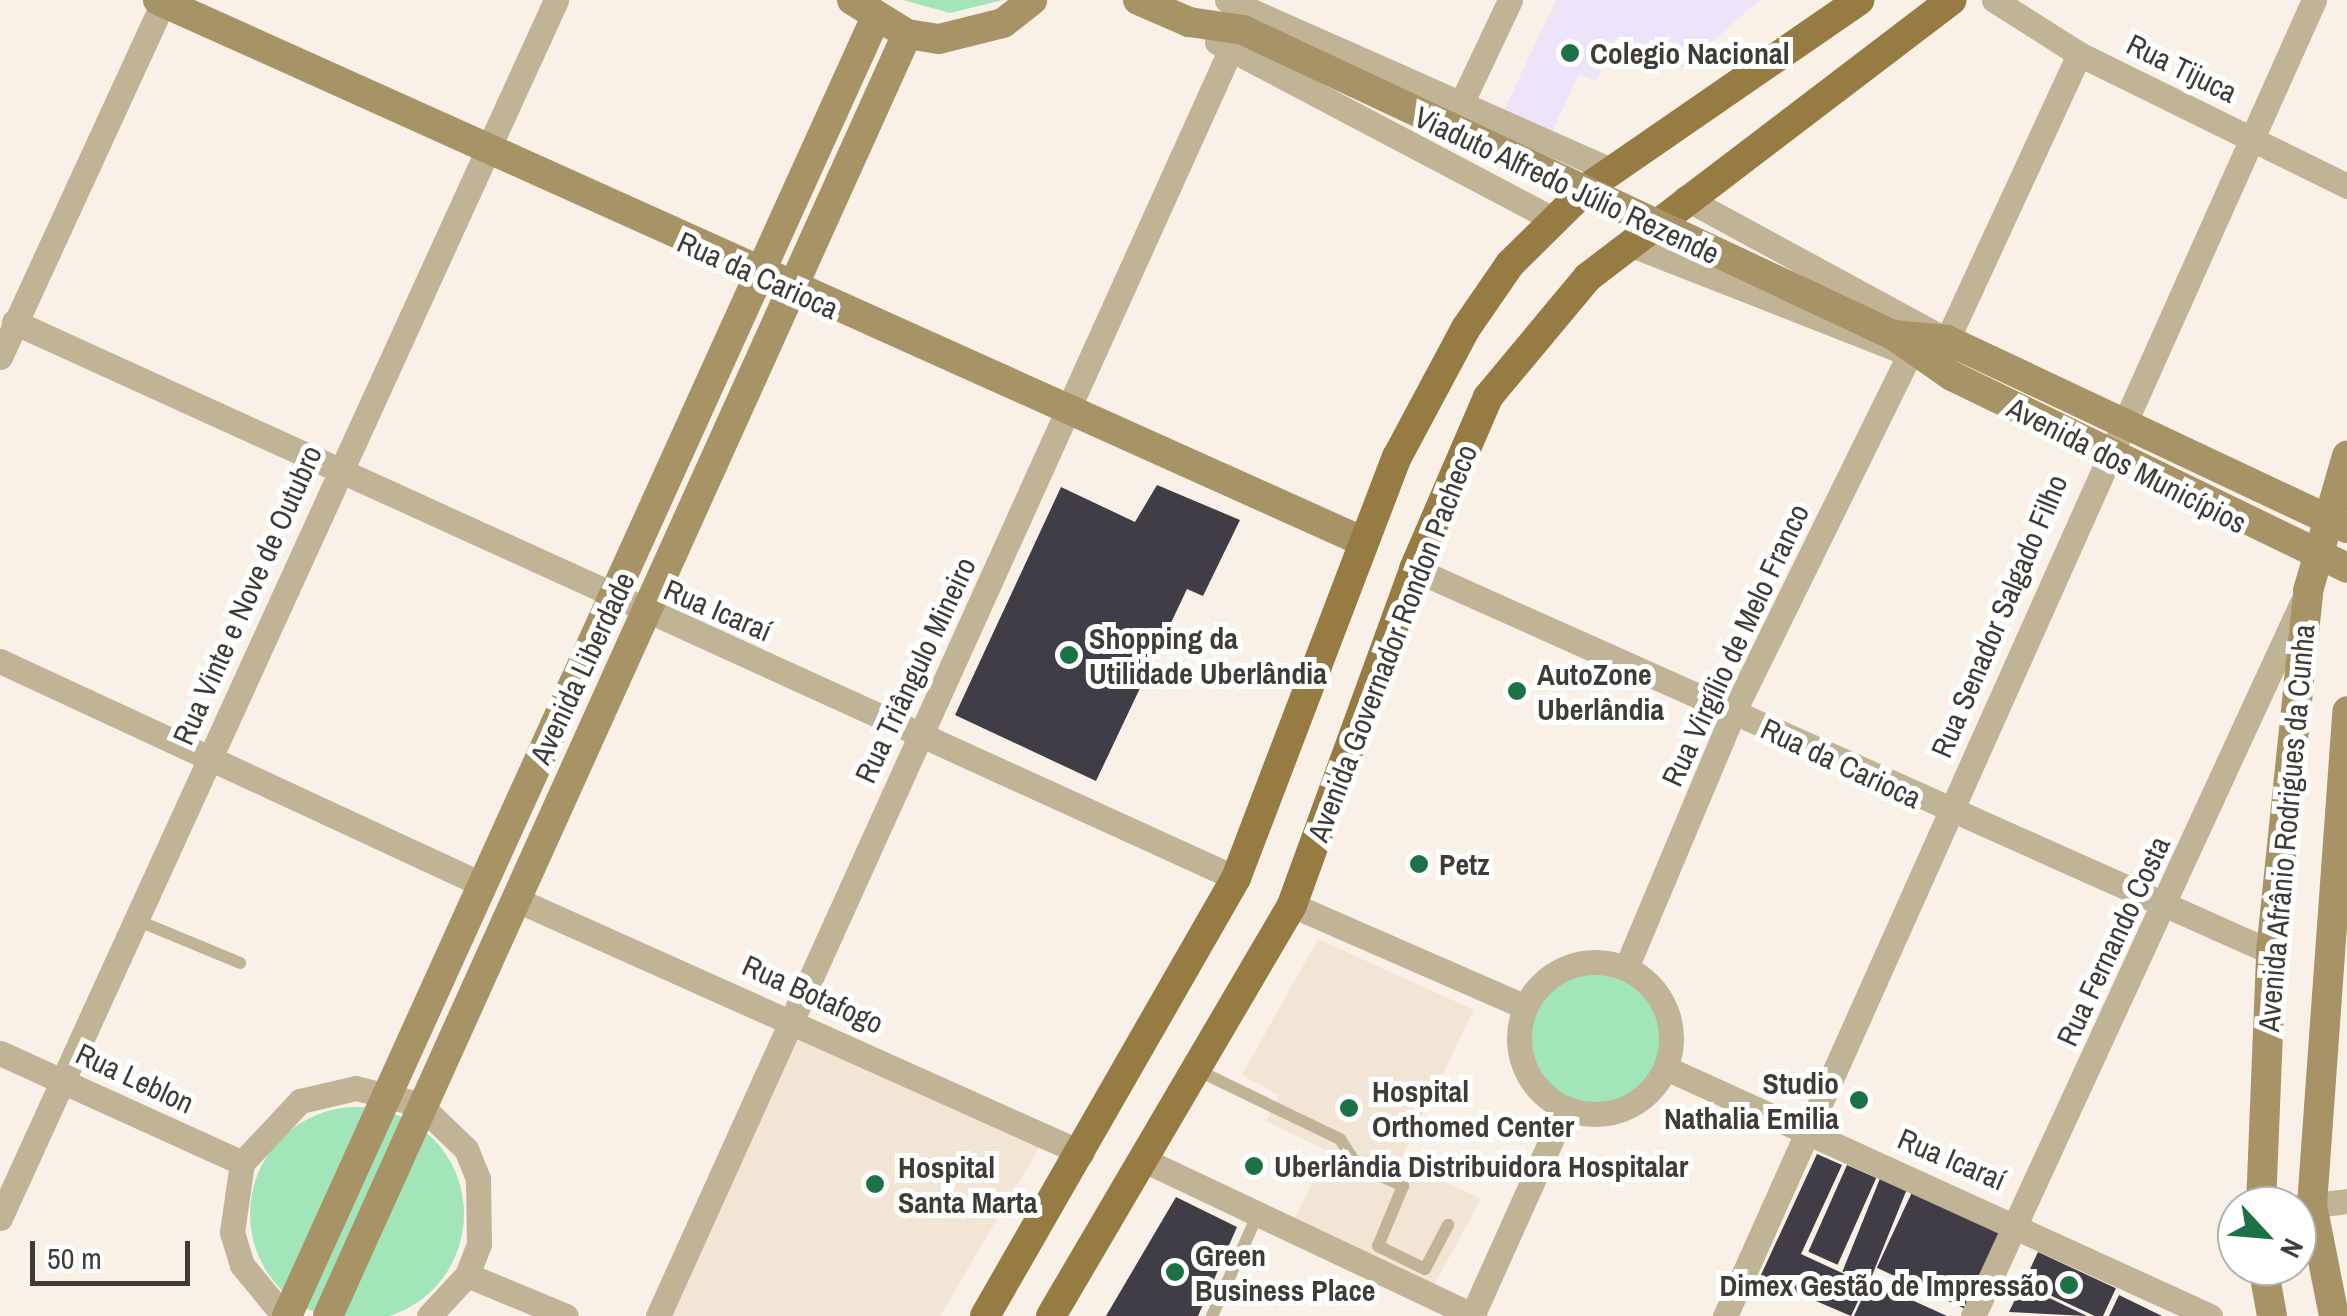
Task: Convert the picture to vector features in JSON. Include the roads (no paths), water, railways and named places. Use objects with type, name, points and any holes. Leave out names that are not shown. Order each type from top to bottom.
[{"type":"main road","name":"Avenida Governador Rondon Pacheco","points":[[985,1316],[1082,1153],[1236,878],[1362,541],[1434,380],[1510,264],[1610,170],[1860,0]]},
{"type":"main road","name":"Avenida Governador Rondon Pacheco","points":[[1051,1316],[1146,1161],[1292,905],[1414,569],[1488,397],[1588,277],[1685,198],[1951,0]]},
{"type":"street","name":"Rua Vinte e Nove de Outubro","points":[[0,1218],[556,0]]},
{"type":"street","points":[[864,9],[906,34],[972,35],[1032,0]]},
{"type":"street","points":[[1138,0],[1188,22],[1241,18],[1610,170]]},
{"type":"street","points":[[1218,0],[1555,220]]},
{"type":"street","points":[[1460,106],[1510,0]]},
{"type":"street","name":"Rua Tijuca","points":[[1994,0],[2078,54],[2347,186]]},
{"type":"street","name":"Rua Senador Salgado Filho","points":[[1725,1316],[1804,1131],[1950,813],[2104,454],[2314,0]]},
{"type":"street","name":"Rua da Carioca","points":[[162,1],[762,278],[1071,409],[1362,541]]},
{"type":"street","points":[[0,357],[162,1]]},
{"type":"street","name":"Avenida Liberdade","points":[[285,1316],[384,1090],[762,278],[864,9]]},
{"type":"street","name":"Viaduto Alfredo Júlio Rezende","points":[[1241,18],[1902,344]]},
{"type":"street","name":"Rua Triângulo Mineiro","points":[[658,1316],[790,1018],[1071,409],[1241,18]]},
{"type":"street","name":"Avenida Liberdade","points":[[328,1316],[419,1104],[906,34]]},
{"type":"street","points":[[1948,340],[2078,54]]},
{"type":"street","points":[[1488,179],[1517,171],[1527,148],[1514,129]]},
{"type":"street","name":"Avenida dos Municípios","points":[[1685,198],[1756,239],[2117,426],[2336,524]]},
{"type":"street","points":[[1738,286],[1722,268],[1722,250],[1732,239],[1756,239]]},
{"type":"street","name":"Avenida dos Municípios","points":[[1629,244],[1902,344],[2104,454],[2314,558],[2347,568]]},
{"type":"street","name":"Rua Icaraí","points":[[14,322],[644,614],[922,732],[1236,878]]},
{"type":"street","name":"Avenida dos Municípios","points":[[1902,344],[1948,340]]},
{"type":"street","name":"Rua Virgílio de Melo Franco","points":[[1626,968],[1733,713],[1902,344]]},
{"type":"street","name":"Avenida Afrânio Rodrigues da Cunha","points":[[2262,1186],[2271,952],[2308,591],[2314,558],[2336,524],[2347,456]]},
{"type":"street","name":"Rua da Carioca","points":[[1414,569],[2164,910],[2271,952]]},
{"type":"street","name":"Rua Fernando Costa","points":[[1973,1316],[2164,910],[2308,591]]},
{"type":"street","points":[[0,662],[481,884]]},
{"type":"street","name":"Avenida Afrânio Rodrigues da Cunha","points":[[2307,1186],[2337,932],[2347,711]]},
{"type":"street","name":"Rua Botafogo","points":[[515,899],[790,1018],[1082,1153]]},
{"type":"street","points":[[1292,905],[1526,1007]]},
{"type":"street","points":[[1579,963],[1626,968],[1646,980],[1670,1021],[1666,1068],[1634,1104],[1612,1113],[1565,1109],[1537,1087],[1520,1055],[1526,1007],[1557,972],[1579,963]]},
{"type":"street","name":"Rua Leblon","points":[[0,1052],[242,1163]]},
{"type":"street","name":"Rua Icaraí","points":[[1666,1068],[2017,1222],[2210,1316]]},
{"type":"street","points":[[285,1316],[251,1280],[232,1232],[242,1163],[300,1101],[384,1090],[419,1104],[466,1149],[478,1179],[483,1212],[467,1274],[429,1316]]},
{"type":"street","points":[[1146,1161],[1473,1316],[1565,1109]]},
{"type":"street","points":[[2317,1205],[2347,1201]]},
{"type":"street","name":"Avenida Afrânio Rodrigues da Cunha","points":[[2317,1252],[2334,1316]]},
{"type":"street","points":[[467,1274],[566,1316]]},
{"type":"street","points":[[2249,1316],[2260,1286]]},
{"type":"street","points":[[2265,1286],[2272,1316]]},
{"type":"lane","points":[[134,919],[240,963]]},
{"type":"lane","points":[[1198,1070],[1340,1139],[1357,1165],[1403,1186],[1378,1246],[1425,1269],[1448,1225]]},
{"type":"lane","points":[[1212,1316],[1258,1216]]},
{"type":"place","name":"Colegio Nacional","points":[[1570,53]]},
{"type":"place","name":"Shopping da Utilidade Uberlândia","points":[[1069,655]]},
{"type":"place","name":"AutoZone Uberlândia","points":[[1517,691]]},
{"type":"place","name":"Petz","points":[[1419,864]]},
{"type":"place","name":"Studio Nathalia Emilia","points":[[1859,1100]]},
{"type":"place","name":"Hospital Orthomed Center","points":[[1349,1108]]},
{"type":"place","name":"Uberlândia Distribuidora Hospitalar","points":[[1254,1166]]},
{"type":"place","name":"Hospital Santa Marta","points":[[875,1184]]},
{"type":"place","name":"Green Business Place","points":[[1175,1272]]},
{"type":"place","name":"Dimex Gestão de Impressão","points":[[2069,1285]]}]
